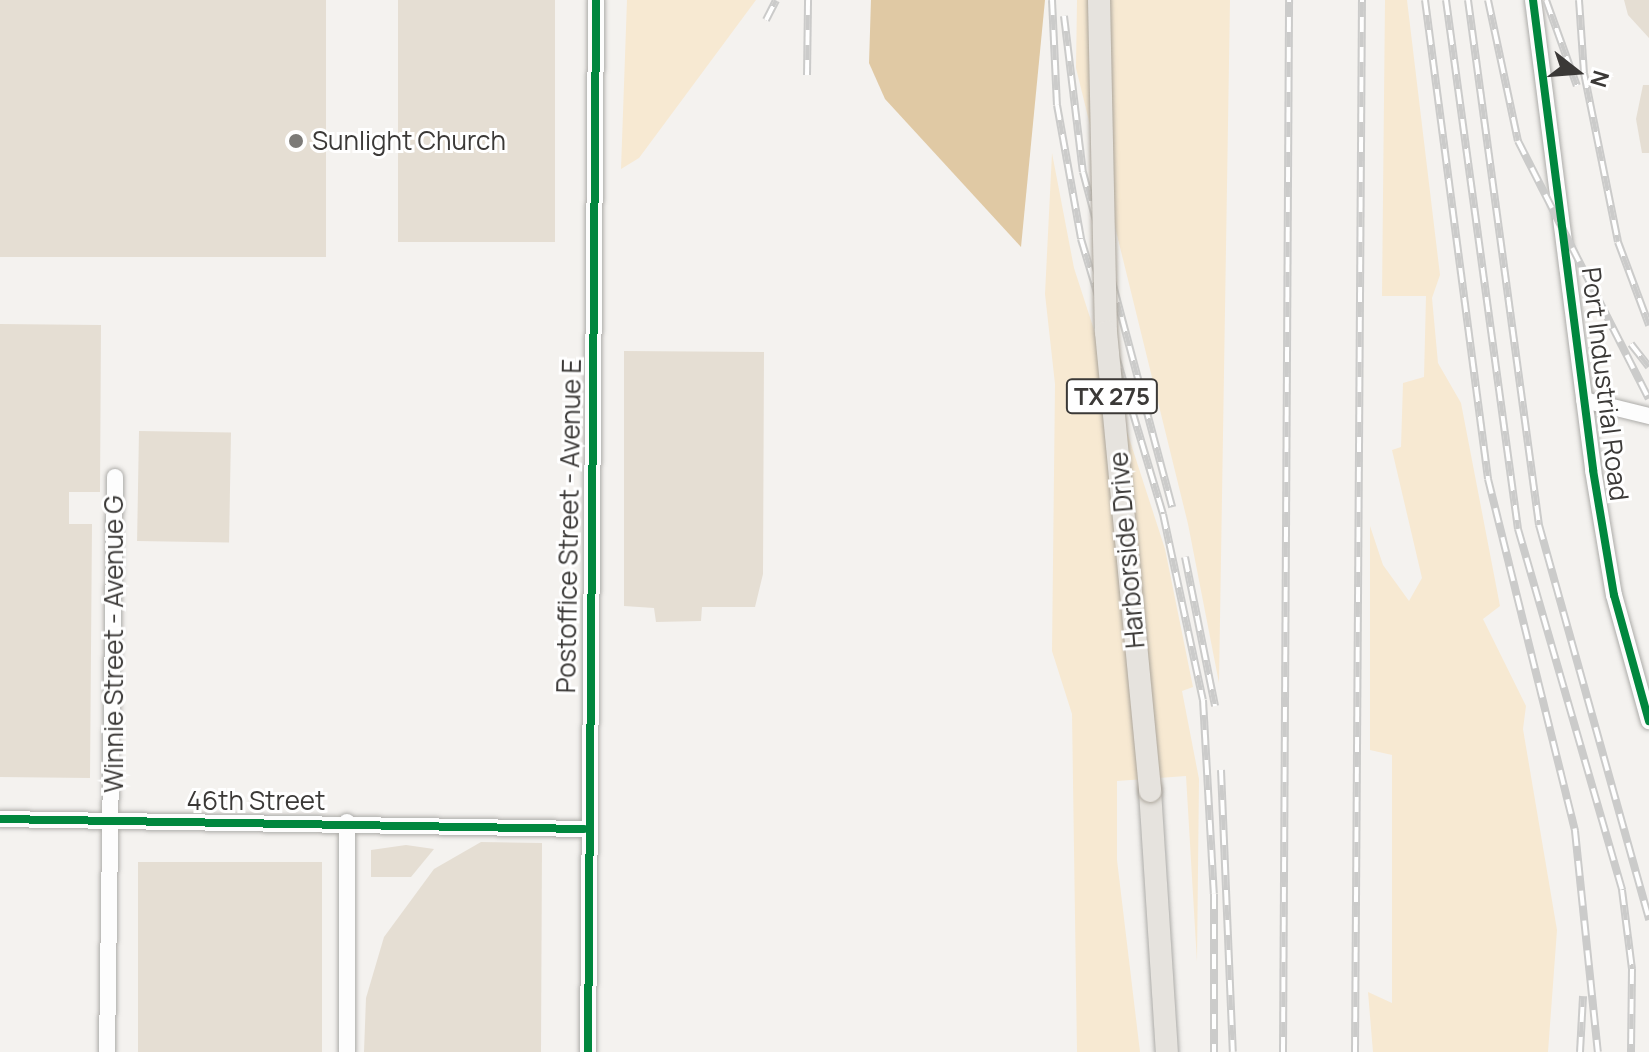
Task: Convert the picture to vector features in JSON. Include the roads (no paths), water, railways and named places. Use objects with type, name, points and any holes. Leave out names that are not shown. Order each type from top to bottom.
[{"type":"main road","name":"Harborside Drive","points":[[1099,0],[1106,332],[1150,791],[1167,1052]]},
{"type":"street","name":"Postoffice Street - Avenue E","points":[[588,1052],[584,829],[596,0]]},
{"type":"street","name":"Port Industrial Road","points":[[1533,0],[1584,400],[1614,595],[1649,721]]},
{"type":"street","points":[[1584,400],[1649,416]]},
{"type":"street","name":"Winnie Street - Avenue G","points":[[107,1052],[113,820],[115,477]]},
{"type":"street","name":"46th Street","points":[[0,819],[347,822],[584,829]]},
{"type":"street","points":[[347,822],[347,1052]]},
{"type":"railway","points":[[766,20],[776,0]]},
{"type":"railway","points":[[807,75],[808,0]]},
{"type":"railway","points":[[1052,0],[1057,105],[1081,239],[1163,514],[1203,700],[1214,894],[1214,1052]]},
{"type":"railway","points":[[1283,1052],[1289,0]]},
{"type":"railway","points":[[1355,1052],[1362,0]]},
{"type":"railway","points":[[1425,0],[1488,479],[1575,831],[1598,1052]]},
{"type":"railway","points":[[1446,0],[1518,529],[1622,890],[1632,969],[1631,1052]]},
{"type":"railway","points":[[1468,0],[1539,525],[1649,920]]},
{"type":"railway","points":[[1488,0],[1518,141],[1649,399]]},
{"type":"railway","points":[[1546,0],[1577,86]]},
{"type":"railway","points":[[1579,0],[1584,73],[1618,242],[1649,325]]},
{"type":"railway","points":[[1064,16],[1083,172],[1172,507]]},
{"type":"railway","points":[[1631,344],[1649,367]]},
{"type":"railway","points":[[1185,557],[1215,706]]},
{"type":"railway","points":[[1221,770],[1233,1052]]},
{"type":"railway","points":[[1580,1052],[1583,996]]},
{"type":"place","name":"Sunlight Church","points":[[296,141]]}]
